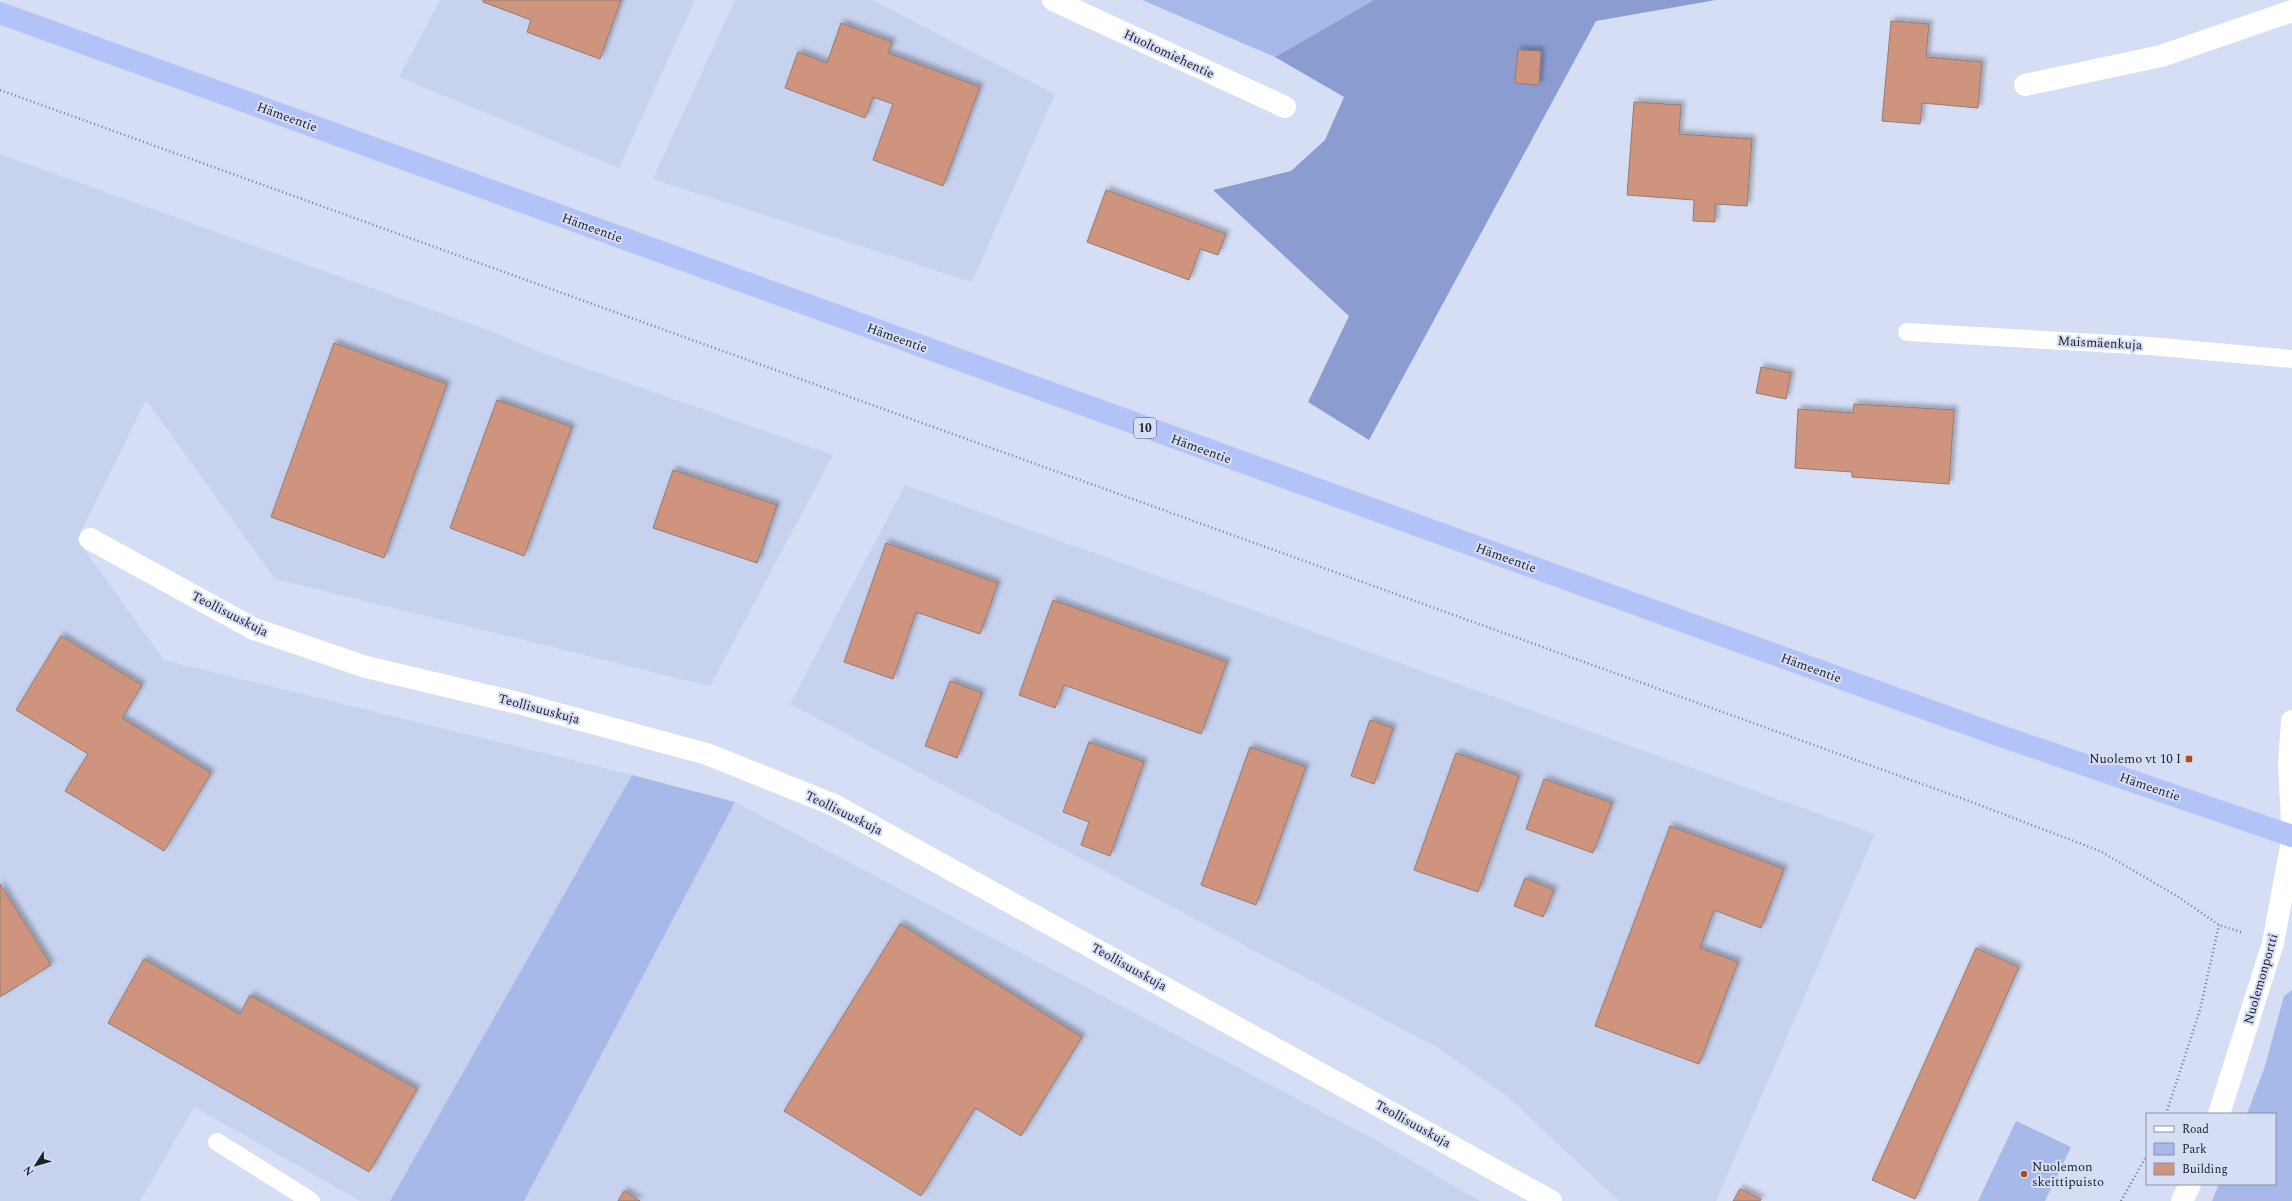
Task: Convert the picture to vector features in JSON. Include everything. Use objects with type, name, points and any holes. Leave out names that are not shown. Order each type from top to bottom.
[{"type":"highway","name":"Hämeentie","points":[[0,13],[1992,733],[2292,836]]},
{"type":"street","name":"Huoltomiehentie","points":[[1053,0],[1285,107]]},
{"type":"street","points":[[2025,86],[2161,56],[2292,11]]},
{"type":"street","name":"Teollisuuskuja","points":[[90,539],[254,629],[366,667],[518,703],[707,754],[834,805],[1551,1201]]},
{"type":"street","points":[[2292,721],[2289,764],[2292,822]]},
{"type":"street","name":"Nuolemonportti","points":[[2219,1113],[2274,944],[2292,841]]},
{"type":"street","points":[[2182,1201],[2190,1185]]},
{"type":"lane","name":"Maismäenkuja","points":[[1907,332],[2150,346],[2292,358]]},
{"type":"lane","points":[[217,1142],[311,1201]]},
{"type":"path","points":[[0,90],[1969,801],[2100,851],[2177,896],[2219,925],[2274,944]]},
{"type":"path","points":[[2166,1113],[2200,1010],[2219,925]]},
{"type":"path","points":[[2121,1201],[2146,1157]]},
{"type":"shaded area","points":[[440,0],[695,0],[619,168],[399,77]]},
{"type":"shaded area","points":[[735,0],[872,0],[1055,94],[972,282],[653,179]]},
{"type":"shaded area","points":[[1374,0],[1716,0],[1596,21],[1369,440],[1308,402],[1349,316],[1213,190],[1291,171],[1325,140],[1344,97],[1275,57]]},
{"type":"shaded area","points":[[0,154],[496,333],[545,354],[833,455],[710,686],[275,579],[146,400],[77,539],[164,660],[632,775],[390,1201],[360,1201],[194,1107],[140,1201],[0,1201]]},
{"type":"shaded area","points":[[905,485],[1875,834],[1716,1201],[1619,1201],[1506,1095],[1436,1047],[790,704]]},
{"type":"shaded area","points":[[735,802],[1379,1142],[1480,1201],[524,1201]]},
{"type":"green space","points":[[1142,0],[1374,0],[1275,57]]},
{"type":"green space","points":[[632,775],[735,802],[524,1201],[390,1201]]},
{"type":"green space","points":[[2292,990],[2292,1201],[2212,1201],[2219,1185],[2276,1185],[2276,1113],[2247,1113],[2265,1066],[2284,996]]},
{"type":"green space","name":"Nuolemon skeittipuisto","points":[[2016,1121],[2071,1147],[2045,1201],[1978,1201]]},
{"type":"building","points":[[483,0],[621,0],[600,59],[527,32],[531,20],[483,2]]},
{"type":"building","points":[[1891,21],[1929,24],[1926,57],[1982,62],[1978,108],[1922,103],[1920,124],[1882,121]]},
{"type":"building","points":[[841,23],[892,42],[888,53],[980,87],[943,186],[873,160],[893,104],[873,97],[865,118],[785,88],[798,52],[827,63]]},
{"type":"building","points":[[1518,50],[1541,51],[1539,85],[1515,83]]},
{"type":"building","points":[[1634,102],[1681,105],[1679,134],[1752,139],[1747,206],[1715,204],[1715,222],[1693,221],[1694,200],[1627,195]]},
{"type":"building","points":[[1106,190],[1226,234],[1218,255],[1200,249],[1189,280],[1087,242]]},
{"type":"building","points":[[334,343],[447,384],[384,558],[271,517]]},
{"type":"building","points":[[1761,367],[1791,373],[1786,399],[1756,393]]},
{"type":"building","points":[[497,400],[572,427],[524,556],[450,528]]},
{"type":"building","points":[[1854,404],[1954,410],[1949,484],[1852,477],[1852,472],[1795,468],[1798,409],[1853,413]]},
{"type":"building","points":[[673,470],[777,505],[757,563],[653,528]]},
{"type":"building","points":[[886,543],[998,583],[980,634],[916,612],[893,679],[844,662]]},
{"type":"building","points":[[1053,600],[1227,662],[1201,734],[1064,685],[1055,708],[1019,695]]},
{"type":"building","points":[[61,636],[142,685],[122,718],[211,773],[164,851],[65,791],[88,754],[16,710]]},
{"type":"building","points":[[950,681],[982,693],[957,758],[925,746]]},
{"type":"building","points":[[1370,720],[1393,728],[1374,784],[1351,776]]},
{"type":"building","points":[[1089,742],[1144,762],[1110,856],[1081,845],[1089,822],[1063,812]]},
{"type":"building","points":[[1250,747],[1306,767],[1256,905],[1201,885]]},
{"type":"building","points":[[1456,753],[1519,776],[1478,892],[1414,870]]},
{"type":"building","points":[[1544,779],[1612,803],[1593,853],[1526,829]]},
{"type":"building","points":[[1670,826],[1784,869],[1761,928],[1714,910],[1700,948],[1738,962],[1699,1064],[1595,1026]]},
{"type":"building","points":[[1525,878],[1554,890],[1543,917],[1514,906]]},
{"type":"building","points":[[0,884],[51,965],[0,997]]},
{"type":"building","points":[[900,924],[1082,1037],[1021,1136],[975,1108],[921,1196],[784,1111]]},
{"type":"building","points":[[1976,948],[2019,967],[1915,1199],[1872,1180]]},
{"type":"building","points":[[144,959],[240,1014],[250,995],[417,1089],[369,1172],[108,1023]]},
{"type":"building","points":[[1740,1189],[1761,1199],[1760,1201],[1733,1201]]},
{"type":"building","points":[[624,1191],[640,1201],[618,1201]]},
{"type":"place","name":"Nuolemo vt 10 I","points":[[2189,759]]},
{"type":"place","name":"Nuolemon skeittipuisto","points":[[2024,1174]]}]
